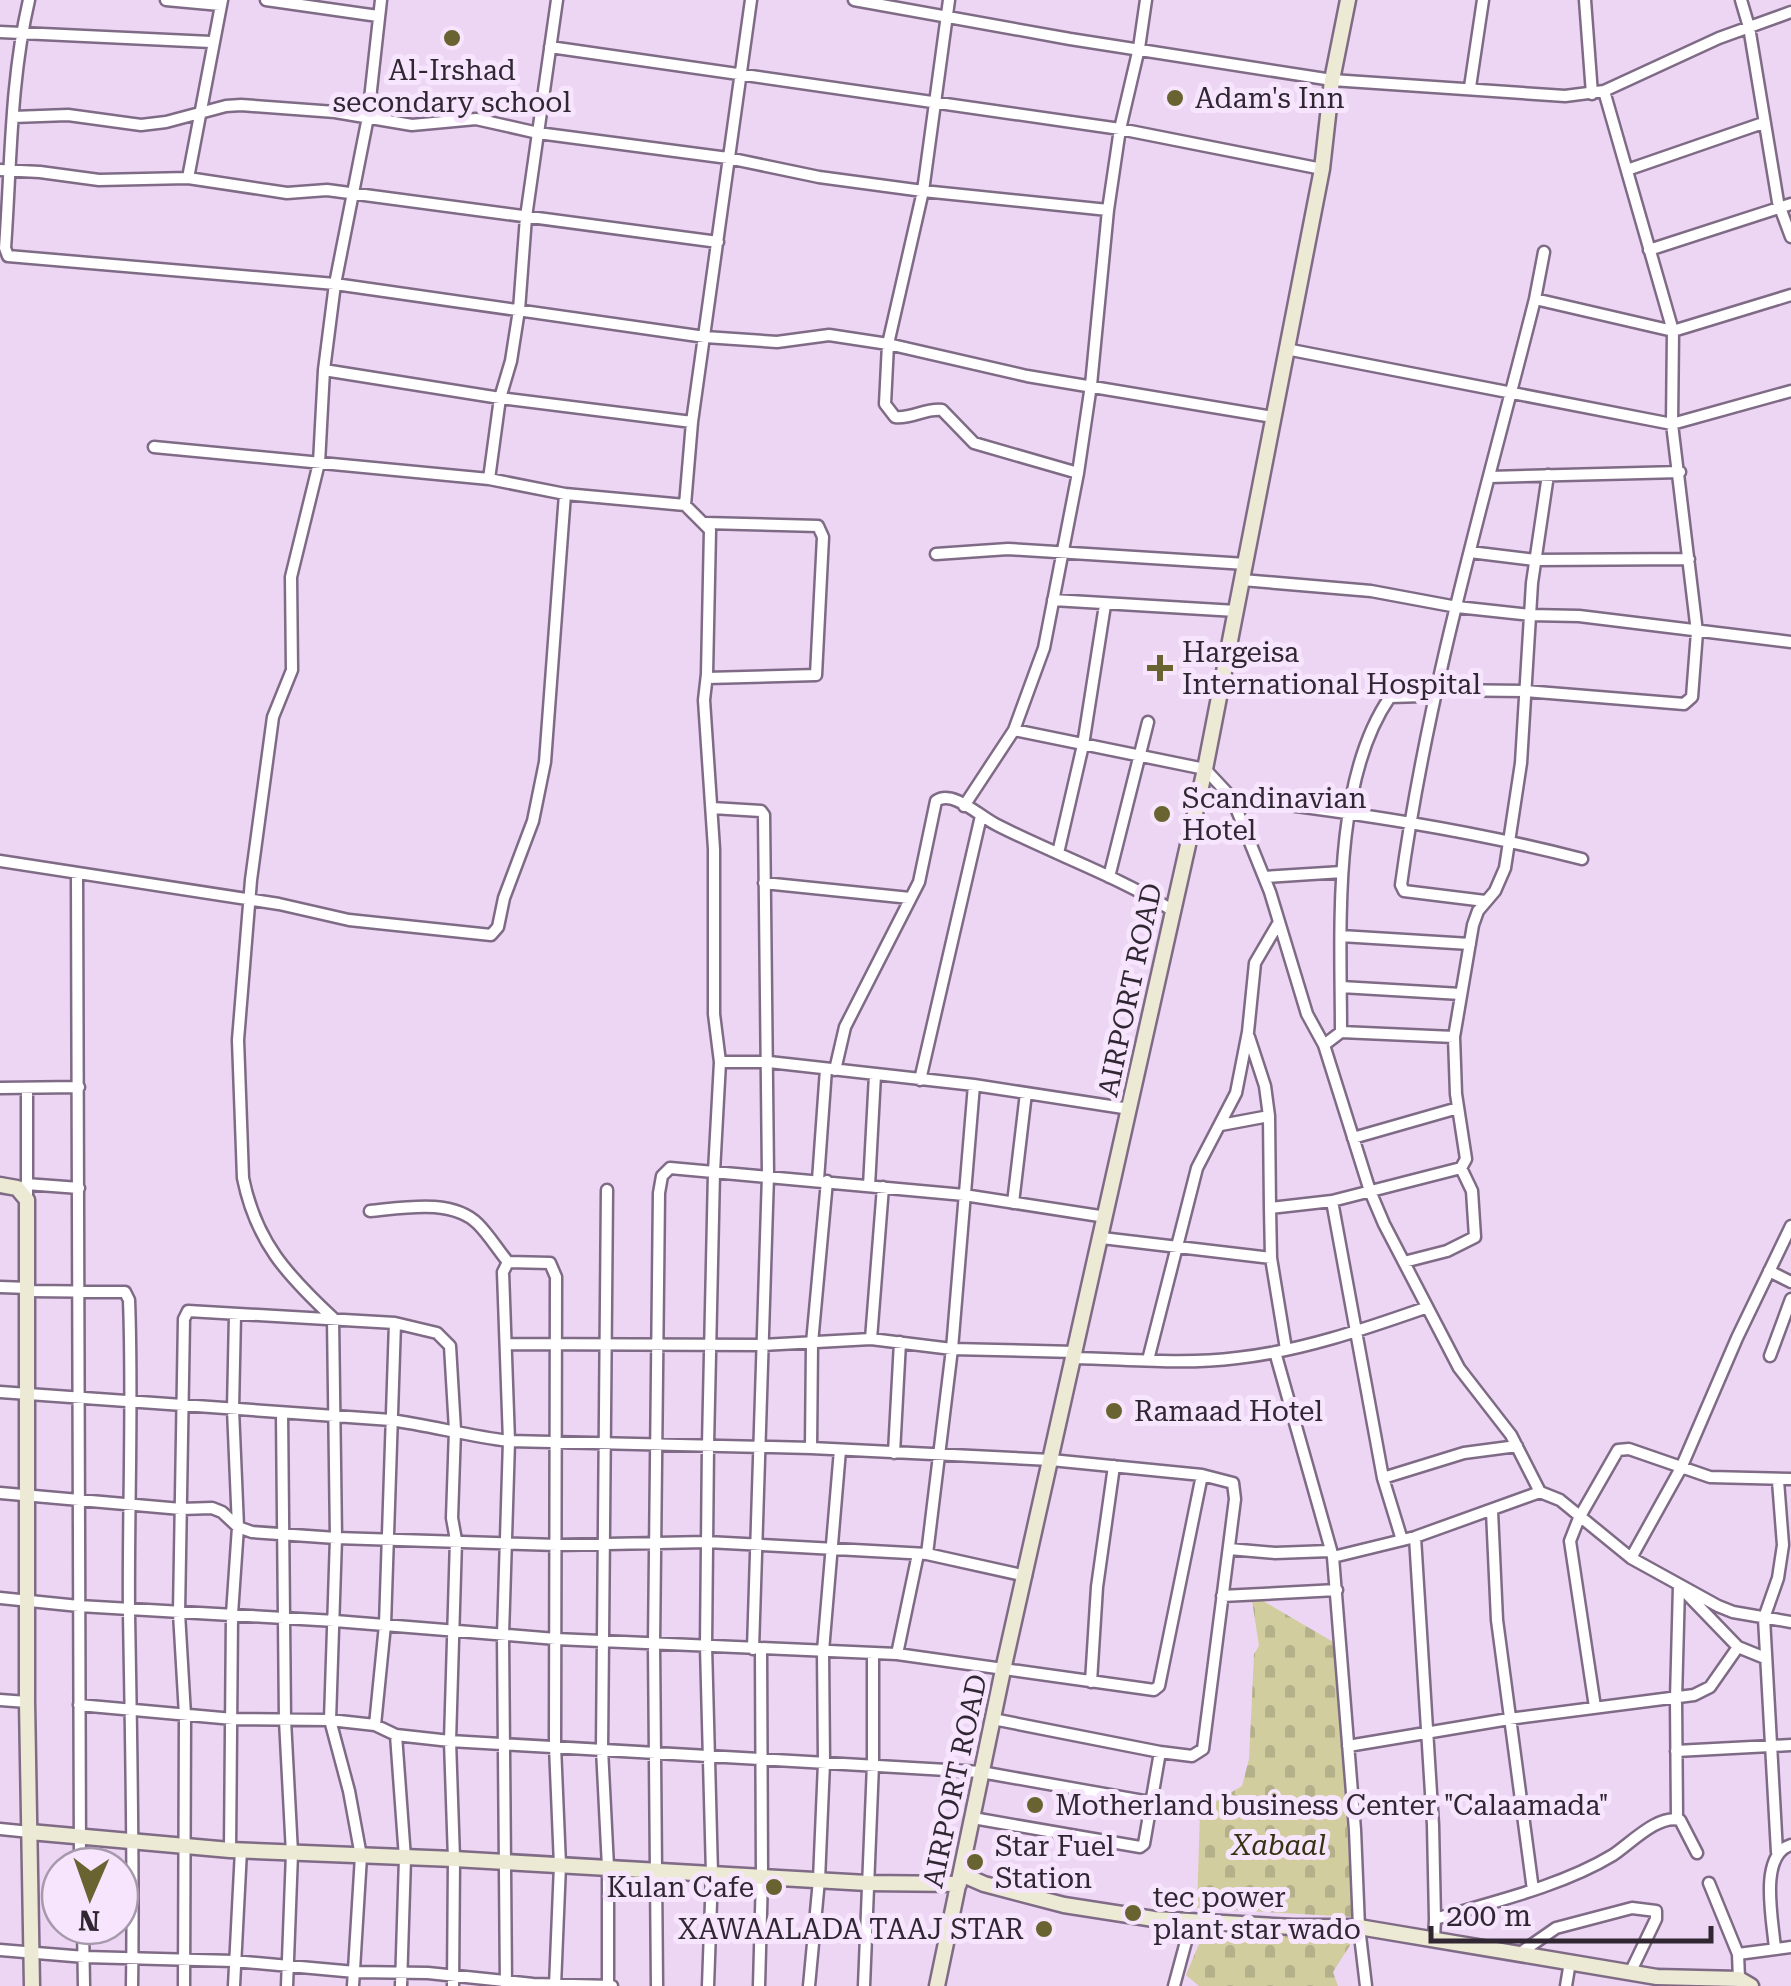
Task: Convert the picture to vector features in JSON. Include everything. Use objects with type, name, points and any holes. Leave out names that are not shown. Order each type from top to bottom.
[{"type":"street","points":[[28,0],[5,170],[4,248],[8,256],[334,284],[706,337],[776,342],[829,335],[888,344],[1027,376],[1273,417]]},
{"type":"street","points":[[166,0],[221,3],[188,178]]},
{"type":"street","points":[[266,0],[378,16]]},
{"type":"street","points":[[353,1986],[360,1856],[349,1791],[330,1720],[336,1538],[333,1318],[286,1274],[269,1251],[246,1197],[238,1040],[250,901],[273,717],[292,670],[291,577],[319,463],[334,284],[368,117],[380,0]]},
{"type":"street","points":[[489,479],[500,398],[512,361],[526,217],[557,0]]},
{"type":"street","points":[[685,506],[692,422],[751,0]]},
{"type":"street","points":[[854,0],[1332,80],[1565,96],[1598,92],[1791,12]]},
{"type":"street","points":[[949,0],[923,191],[888,344],[885,404],[895,416],[911,417],[927,410],[942,410],[974,443],[1078,473]]},
{"type":"street","points":[[964,806],[1014,730],[1044,648],[1078,473],[1108,210],[1146,0]]},
{"type":"street","name":"AIRPORT ROAD","points":[[937,1986],[1003,1670],[1205,769],[1322,169],[1332,80],[1348,0]]},
{"type":"street","points":[[1470,87],[1483,0]]},
{"type":"street","points":[[1341,1032],[1342,872],[1350,812],[1366,743],[1390,697],[1423,696],[1438,690],[1688,702],[1692,697],[1697,632],[1672,424],[1673,331],[1627,170],[1598,92],[1585,0]]},
{"type":"street","points":[[1741,0],[1749,27],[1763,123],[1791,237]]},
{"type":"street","points":[[0,32],[212,42]]},
{"type":"street","points":[[550,47],[1120,129],[1322,169]]},
{"type":"street","points":[[13,117],[68,115],[141,124],[242,106],[368,117],[412,125],[476,119],[538,134],[728,158],[818,176],[1108,210]]},
{"type":"street","points":[[1627,170],[1763,123]]},
{"type":"street","points":[[5,170],[99,180],[188,178],[287,193],[327,190],[718,242]]},
{"type":"street","points":[[1650,250],[1786,205]]},
{"type":"street","points":[[1485,901],[1402,889],[1410,822],[1438,690],[1544,252]]},
{"type":"street","points":[[1535,299],[1673,331],[1791,295]]},
{"type":"street","points":[[1286,349],[1672,424],[1791,390]]},
{"type":"street","points":[[324,370],[500,398],[692,422]]},
{"type":"street","points":[[154,447],[489,479],[565,494],[685,506],[705,523],[712,538],[704,730],[712,808],[714,986],[720,1062],[708,1446],[707,1757],[712,1874],[708,1986]]},
{"type":"street","points":[[1490,477],[1680,472]]},
{"type":"street","points":[[1270,1208],[1332,1201],[1461,1168],[1466,1159],[1454,1037],[1478,911],[1500,881],[1510,840],[1521,762],[1535,560],[1548,474]]},
{"type":"street","points":[[0,861],[369,922],[485,936],[495,933],[533,821],[545,762],[565,494]]},
{"type":"street","points":[[705,523],[818,526],[823,532],[816,675],[707,678]]},
{"type":"street","points":[[936,554],[1008,549],[1246,564]]},
{"type":"street","points":[[1470,552],[1535,560],[1688,559]]},
{"type":"street","points":[[1242,580],[1371,591],[1530,616],[1579,616],[1791,642]]},
{"type":"street","points":[[1053,600],[1236,611]]},
{"type":"street","points":[[1058,853],[1083,745],[1105,605]]},
{"type":"street","points":[[1109,877],[1148,722]]},
{"type":"street","points":[[1014,730],[1205,769],[1232,798],[1264,877],[1307,1014],[1324,1045],[1370,1191],[1458,1368],[1516,1446],[1540,1492],[1560,1500],[1631,1558],[1679,1586],[1733,1612],[1791,1622]]},
{"type":"street","points":[[811,1448],[812,1342],[831,1070],[846,1027],[924,866],[936,801],[949,796],[980,816],[1172,910]]},
{"type":"street","points":[[1232,798],[1410,822],[1510,840],[1582,859]]},
{"type":"street","points":[[712,808],[763,813],[769,1062],[762,1447],[756,1546],[762,1876],[759,1986]]},
{"type":"street","points":[[920,1080],[980,816]]},
{"type":"street","points":[[1264,877],[1342,872]]},
{"type":"street","points":[[77,874],[79,1846]]},
{"type":"street","points":[[764,883],[910,898]]},
{"type":"street","points":[[1148,1360],[1197,1168],[1236,1093],[1248,1032],[1254,963],[1279,922]]},
{"type":"street","points":[[1342,936],[1470,944]]},
{"type":"street","points":[[1341,986],[1461,994]]},
{"type":"street","points":[[1248,1032],[1265,1086],[1269,1116],[1271,1258],[1281,1351],[1332,1554],[1366,1986]]},
{"type":"street","points":[[1324,1045],[1341,1032],[1454,1037]]},
{"type":"street","points":[[720,1062],[769,1062],[974,1085],[1130,1109]]},
{"type":"street","points":[[869,1186],[876,1075]]},
{"type":"street","points":[[897,1654],[922,1554],[940,1456],[974,1085]]},
{"type":"street","points":[[0,1088],[79,1087]]},
{"type":"street","points":[[27,1088],[27,1702],[32,1986]]},
{"type":"street","points":[[1013,1204],[1026,1093]]},
{"type":"street","points":[[1353,1138],[1458,1108]]},
{"type":"street","points":[[1220,1126],[1269,1116]]},
{"type":"street","points":[[657,1986],[654,1543],[662,1176],[670,1168],[768,1174],[964,1195],[1106,1217]]},
{"type":"street","points":[[1404,1262],[1447,1251],[1476,1237],[1472,1191],[1461,1168]]},
{"type":"street","points":[[0,1185],[27,1192],[79,1188]]},
{"type":"street","points":[[871,1338],[884,1188]]},
{"type":"street","points":[[0,1950],[85,1957],[234,1960],[453,1981],[610,1986],[602,1749],[607,1190]]},
{"type":"street","points":[[1332,1201],[1383,1478],[1402,1540]]},
{"type":"street","points":[[370,1211],[425,1208],[467,1216],[508,1262],[553,1264],[557,1545],[554,1746],[560,1864],[555,1984]]},
{"type":"street","points":[[1631,1558],[1680,1468],[1791,1226]]},
{"type":"street","points":[[1102,1238],[1271,1258]]},
{"type":"street","points":[[506,1983],[508,1862],[503,1635],[509,1441],[503,1272],[508,1262]]},
{"type":"street","points":[[1770,1271],[1791,1282]]},
{"type":"street","points":[[0,1287],[124,1292],[128,1296],[133,1403],[129,1502],[132,1986]]},
{"type":"street","points":[[1770,1356],[1791,1299]]},
{"type":"street","points":[[508,1344],[762,1345],[871,1338],[952,1350],[1193,1361],[1281,1351],[1426,1308]]},
{"type":"street","points":[[184,1986],[185,1715],[179,1613],[186,1313],[210,1311],[395,1323],[438,1333],[450,1346],[456,1540],[450,1740],[453,1981]]},
{"type":"street","points":[[234,1986],[232,1614],[238,1527],[233,1409],[235,1314]]},
{"type":"street","points":[[375,1725],[385,1626],[395,1323]]},
{"type":"street","points":[[894,1453],[900,1342]]},
{"type":"street","points":[[0,1392],[391,1420],[509,1441],[811,1448],[1052,1460],[1202,1475],[1236,1487],[1203,1749],[1192,1756],[1160,1752],[993,1718]]},
{"type":"street","points":[[282,1413],[285,1720],[292,1853],[287,1986]]},
{"type":"street","points":[[1383,1478],[1464,1453],[1516,1446]]},
{"type":"street","points":[[1596,1708],[1570,1547],[1579,1518],[1618,1450],[1629,1449],[1710,1477],[1791,1479]]},
{"type":"street","points":[[809,1986],[824,1763],[823,1651],[840,1450]]},
{"type":"street","points":[[1091,1682],[1097,1586],[1114,1466]]},
{"type":"street","points":[[0,1598],[602,1642],[897,1654],[1154,1690],[1158,1686],[1202,1475]]},
{"type":"street","points":[[1778,1481],[1783,1544],[1778,1578],[1764,1618],[1778,1852]]},
{"type":"street","points":[[1229,1548],[1332,1554],[1415,1538],[1540,1492]]},
{"type":"street","points":[[0,1494],[212,1508],[252,1532],[557,1545],[707,1542],[922,1554],[1026,1576]]},
{"type":"street","points":[[1492,1511],[1508,1719],[1533,1890]]},
{"type":"street","points":[[1415,1538],[1428,1733],[1434,1939]]},
{"type":"street","points":[[1679,1586],[1738,1647],[1765,1658]]},
{"type":"street","points":[[1679,1586],[1677,1818],[1697,1853]]},
{"type":"street","points":[[1222,1596],[1336,1590]]},
{"type":"street","points":[[1348,1746],[1508,1719],[1676,1698],[1710,1687],[1738,1647]]},
{"type":"street","points":[[864,1986],[873,1654]]},
{"type":"street","points":[[0,1700],[27,1702]]},
{"type":"street","points":[[78,1705],[233,1719],[330,1720],[375,1725],[396,1735],[450,1740],[981,1772],[1200,1811]]},
{"type":"street","points":[[396,1735],[405,1858],[402,1986]]},
{"type":"street","points":[[1676,1751],[1791,1745]]},
{"type":"street","points":[[973,1818],[1140,1847],[1144,1844],[1160,1752]]},
{"type":"street","points":[[1436,1920],[1533,1890],[1609,1857],[1664,1820],[1677,1818]]},
{"type":"street","points":[[0,1829],[292,1853],[454,1858],[867,1882],[960,1879],[1064,1905],[1191,1923],[1359,1928],[1630,1972],[1656,1981],[1745,1983],[1738,1954],[1709,1882]]},
{"type":"street","points":[[1775,1949],[1770,1866],[1778,1852],[1791,1845]]},
{"type":"street","points":[[1520,1953],[1556,1928],[1632,1908],[1656,1911],[1656,1920],[1630,1972]]},
{"type":"street","points":[[1174,1986],[1191,1923]]},
{"type":"street","points":[[84,1946],[84,1986]]},
{"type":"street","points":[[1738,1954],[1791,1948]]},
{"type":"street","points":[[1566,1986],[1570,1962]]},
{"type":"green space","name":"Xabaal","points":[[1251,1594],[1335,1643],[1353,1917],[1197,1908],[1200,1811],[1242,1786],[1249,1759],[1254,1654],[1259,1646]]},
{"type":"green space","points":[[1204,1932],[1354,1939],[1333,1972],[1338,1986],[1199,1986],[1186,1975]]},
{"type":"place","name":"Al-Irshad secondary school","points":[[452,38]]},
{"type":"place","name":"Adam's Inn","points":[[1175,98]]},
{"type":"place","name":"Hargeisa International Hospital","points":[[1160,668]]},
{"type":"place","name":"Scandinavian Hotel","points":[[1162,814]]},
{"type":"place","name":"Ramaad Hotel","points":[[1114,1411]]},
{"type":"place","name":"Motherland business Center \"Calaamada\"","points":[[1035,1805]]},
{"type":"place","name":"Star Fuel Station","points":[[975,1862]]},
{"type":"place","name":"Kulan Cafe","points":[[774,1887]]},
{"type":"place","name":"tec power plant star wado","points":[[1133,1913]]},
{"type":"place","name":"XAWAALADA TAAJ STAR","points":[[1044,1929]]}]
